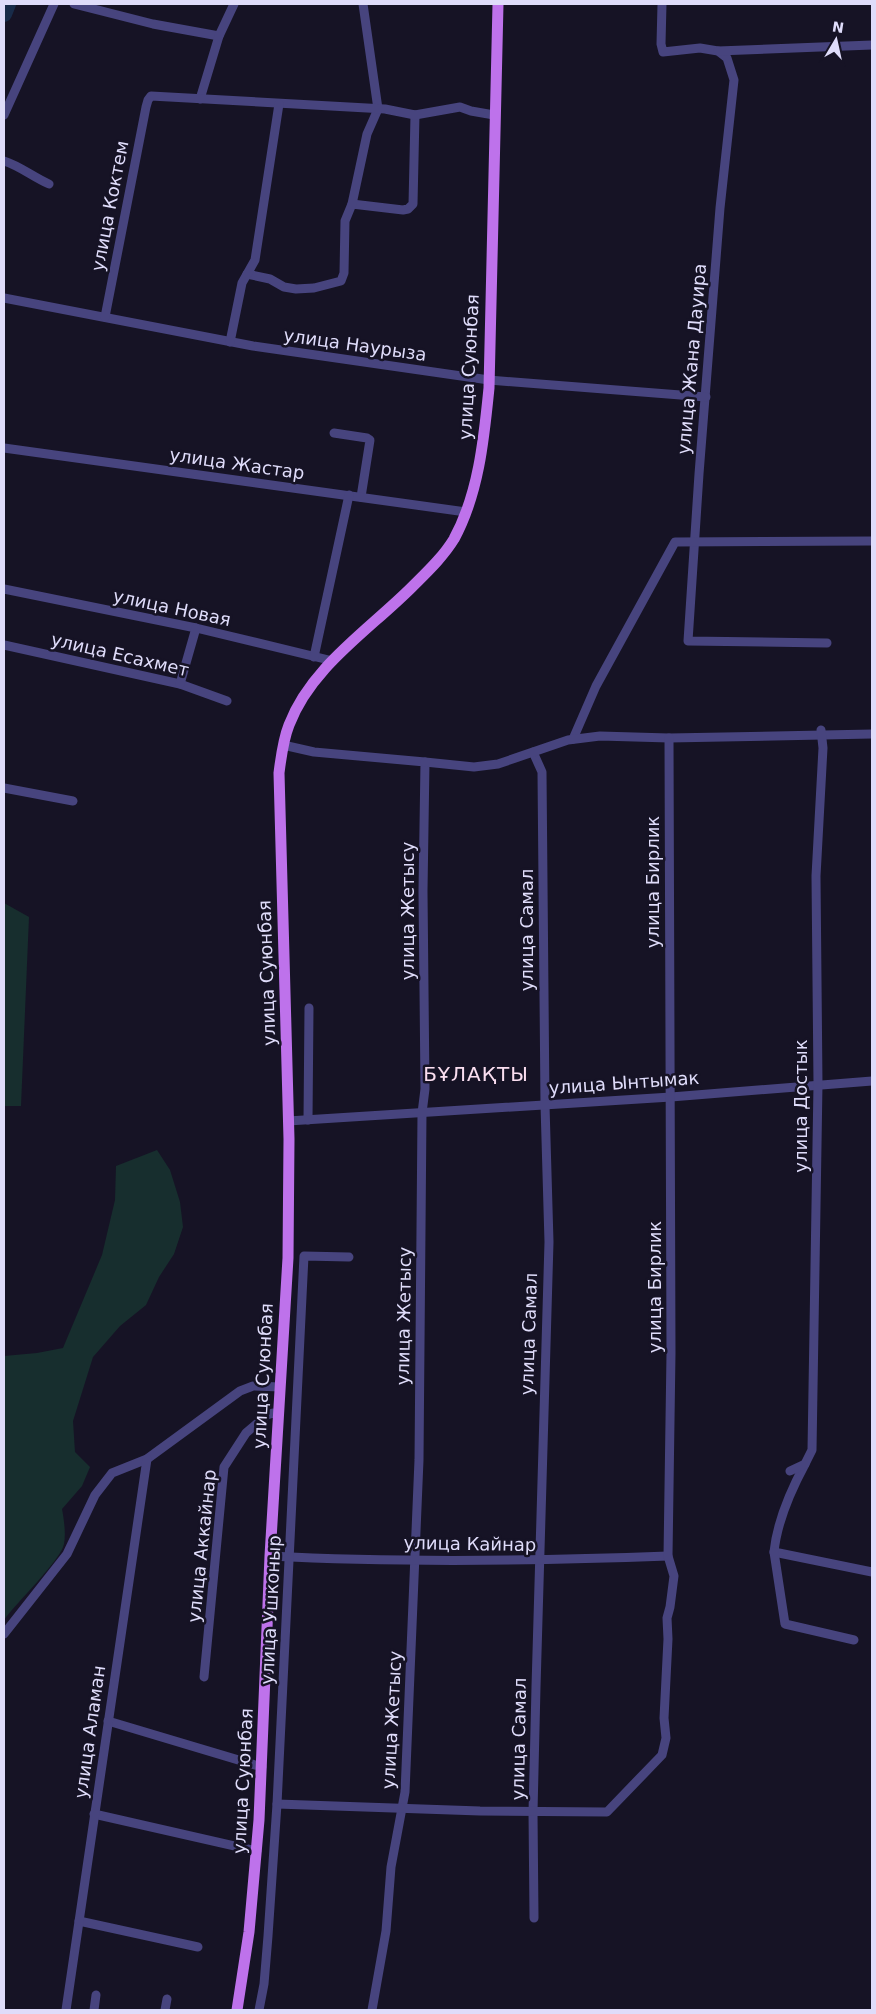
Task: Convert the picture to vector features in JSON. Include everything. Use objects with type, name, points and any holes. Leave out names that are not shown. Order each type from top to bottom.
[{"type":"main road","name":"улица Суюнбая","points":[[237,2010],[249,1932],[257,1851],[270,1556],[288,1258],[288,1121],[279,773],[283,746],[289,725],[311,685],[333,661],[434,565],[454,539],[466,512],[482,452],[489,380],[498,4]]},
{"type":"street","points":[[4,115],[54,4]]},
{"type":"street","points":[[74,4],[152,24],[219,36]]},
{"type":"street","points":[[234,4],[219,36],[200,99],[378,109],[415,115],[460,107],[494,115]]},
{"type":"street","points":[[248,274],[270,279],[284,287],[296,289],[341,281],[344,272],[345,221],[352,204],[368,134],[378,109],[363,4]]},
{"type":"street","points":[[662,4],[661,44],[663,52],[700,48],[718,51],[872,45]]},
{"type":"street","name":"улица Жана Дауира","points":[[718,51],[727,58],[734,80],[720,208],[688,641],[827,643]]},
{"type":"street","name":"улица Коктем","points":[[105,317],[148,100],[151,96],[200,99]]},
{"type":"street","points":[[230,342],[242,283],[255,260],[279,104]]},
{"type":"street","points":[[352,204],[403,210],[408,209],[413,204],[415,115]]},
{"type":"street","points":[[4,161],[24,169],[49,184]]},
{"type":"street","name":"улица Наурыза","points":[[4,298],[230,342],[489,380],[706,397]]},
{"type":"street","points":[[334,433],[370,440],[360,497]]},
{"type":"street","name":"улица Жастар","points":[[4,448],[466,512]]},
{"type":"street","points":[[314,657],[349,495]]},
{"type":"street","points":[[574,739],[596,686],[675,542],[872,541]]},
{"type":"street","name":"улица Новая","points":[[4,589],[196,628],[333,661]]},
{"type":"street","points":[[180,684],[196,628]]},
{"type":"street","name":"улица Есахмет","points":[[4,645],[180,684],[227,701]]},
{"type":"street","points":[[283,746],[314,752],[474,767],[498,764],[574,739],[600,736],[669,738],[822,733],[872,734]]},
{"type":"street","name":"улица Достык","points":[[822,733],[823,748],[816,876],[818,1084],[812,1450],[795,1484],[775,1538],[774,1552],[785,1624],[854,1640]]},
{"type":"street","name":"улица Бирлик","points":[[533,1812],[607,1812],[662,1755],[666,1738],[664,1718],[667,1618],[674,1576],[668,1556],[671,1353],[669,738]]},
{"type":"street","name":"улица Самал","points":[[533,752],[542,772],[545,1104],[549,1242],[533,1812],[534,1918]]},
{"type":"street","name":"улица Жетысу","points":[[372,2010],[386,1932],[391,1867],[401,1808],[406,1792],[419,1460],[422,1112],[425,1089],[423,891],[425,762]]},
{"type":"street","points":[[4,788],[73,801]]},
{"type":"street","points":[[308,1120],[309,1008]]},
{"type":"street","name":"улица Ынтымак","points":[[288,1121],[670,1097],[872,1081]]},
{"type":"street","name":"улица Ушконыр","points":[[259,2010],[268,1936],[277,1804],[304,1256],[349,1257]]},
{"type":"street","points":[[4,1634],[67,1554],[95,1495],[112,1473],[148,1459],[240,1391],[254,1386],[280,1387]]},
{"type":"street","name":"улица Аккайнар","points":[[204,1677],[224,1467],[246,1433],[267,1415],[273,1414],[278,1416]]},
{"type":"street","name":"улица Аламан","points":[[66,2010],[148,1459]]},
{"type":"street","points":[[790,1470],[806,1464]]},
{"type":"street","points":[[774,1552],[872,1572]]},
{"type":"street","name":"улица Кайнар","points":[[270,1556],[539,1561],[668,1556]]},
{"type":"street","points":[[108,1721],[262,1767]]},
{"type":"street","points":[[277,1804],[533,1812]]},
{"type":"street","points":[[94,1814],[257,1851]]},
{"type":"street","points":[[79,1921],[198,1947]]},
{"type":"street","points":[[94,2010],[96,1994]]},
{"type":"street","points":[[165,2010],[167,1999]]},
{"type":"green space","points":[[4,903],[29,917],[21,1106],[4,1106]]},
{"type":"green space","points":[[157,1150],[170,1170],[180,1202],[183,1227],[174,1254],[159,1277],[146,1305],[120,1326],[93,1357],[73,1421],[75,1452],[90,1467],[82,1486],[62,1509],[65,1531],[64,1544],[47,1571],[4,1620],[4,1356],[63,1348],[102,1255],[115,1200],[116,1166]]},
{"type":"waterway","points":[[4,14],[8,4]]},
{"type":"district","name":"БҰЛАҚТЫ","points":[[476,1074]]}]
